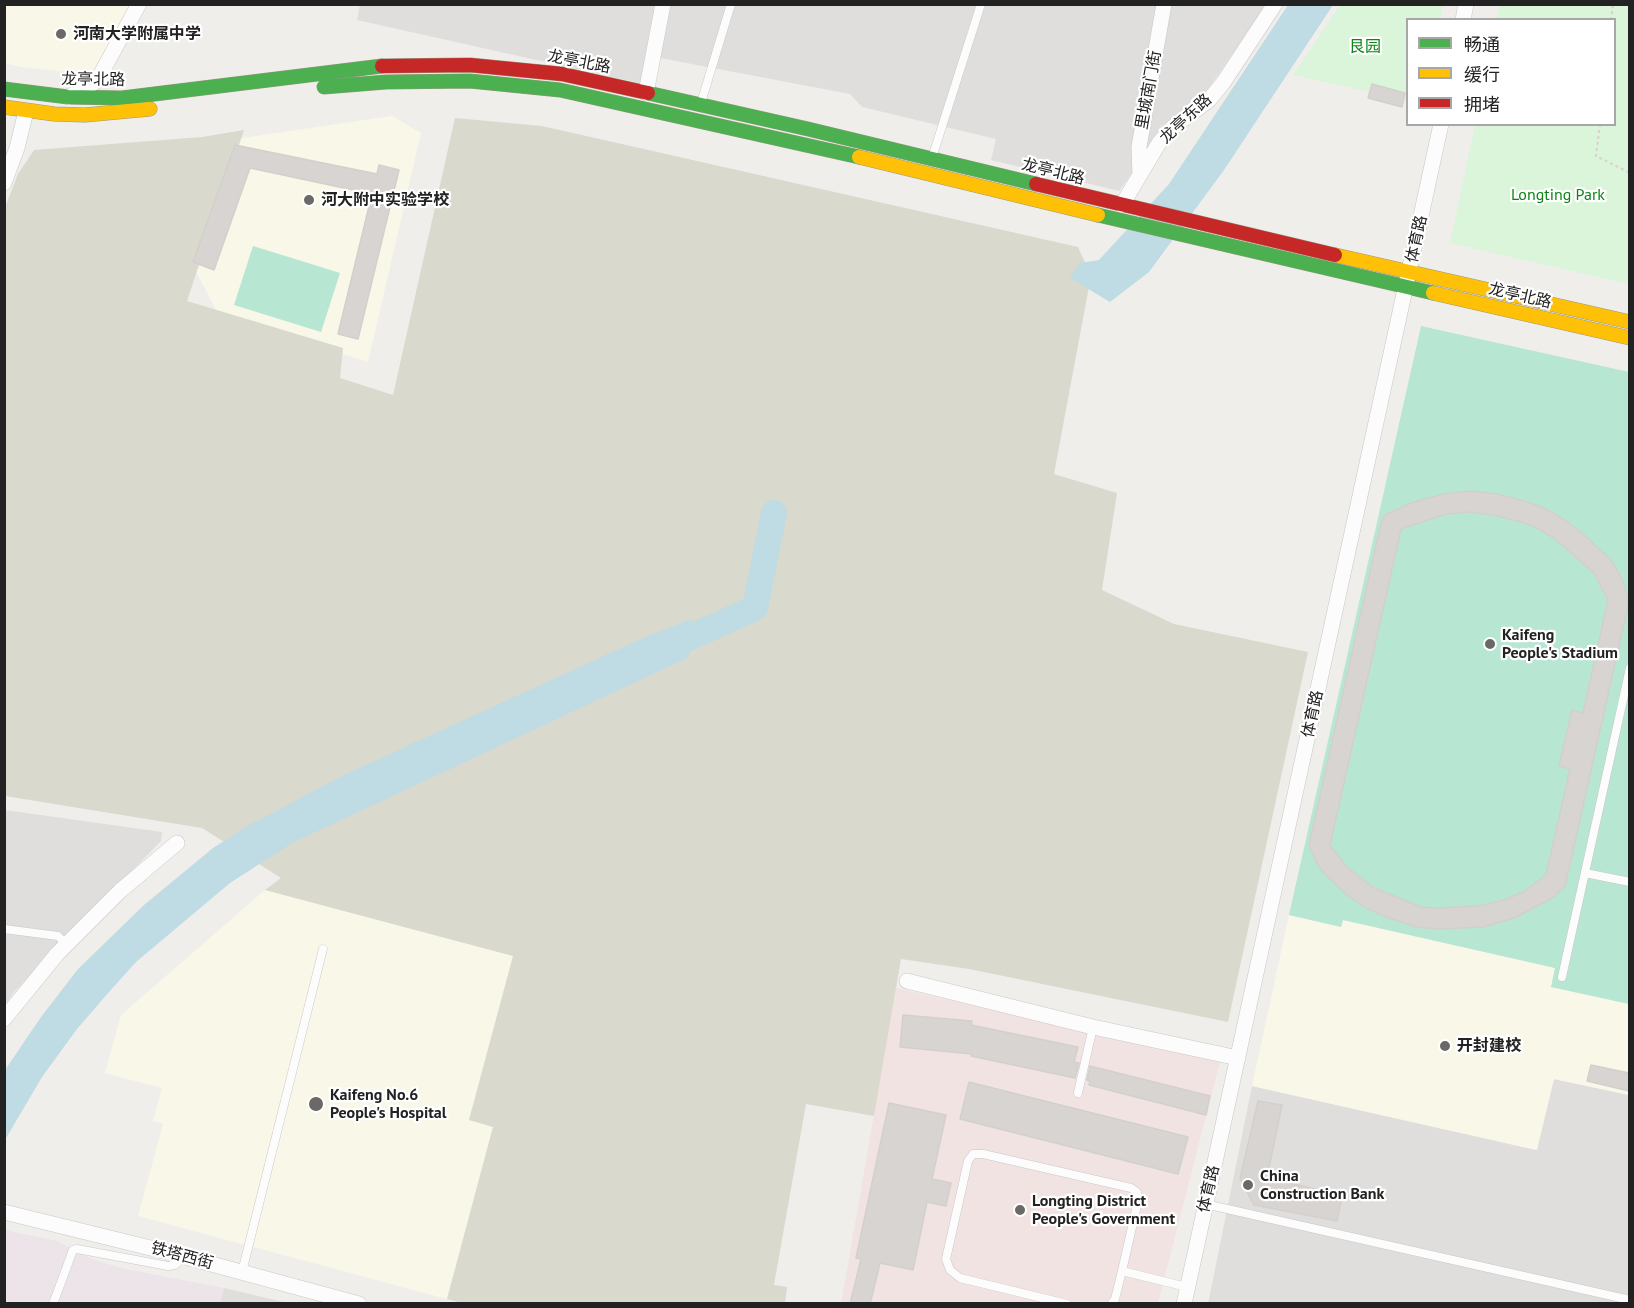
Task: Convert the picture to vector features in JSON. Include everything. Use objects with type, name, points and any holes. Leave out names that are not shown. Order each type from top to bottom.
[{"type":"main road","name":"龙亭北路","points":[[4,89],[68,97],[122,99],[363,68],[470,65],[562,74],[932,159],[1198,224],[1629,338]]},
{"type":"main road","name":"龙亭北路","points":[[4,107],[26,111],[85,115],[122,113],[274,91],[386,81],[470,81],[530,86],[570,92],[793,142],[1192,238],[1629,322]]},
{"type":"street","points":[[68,97],[97,81],[139,4]]},
{"type":"street","points":[[646,93],[663,4]]},
{"type":"street","name":"里城南门街","points":[[1140,176],[1139,147],[1164,4]]},
{"type":"street","name":"龙亭东路","points":[[1129,207],[1140,176],[1159,143],[1172,128],[1209,100],[1275,4]]},
{"type":"street","points":[[4,183],[17,148],[26,111]]},
{"type":"street","name":"体育路","points":[[1184,1304],[1441,126]]},
{"type":"street","points":[[4,1019],[67,945],[120,891],[177,843]]},
{"type":"street","points":[[907,981],[1093,1027],[1238,1058]]},
{"type":"street","name":"铁塔西街","points":[[4,1212],[167,1251],[326,1299],[359,1304]]},
{"type":"lane","points":[[700,105],[731,4]]},
{"type":"lane","points":[[932,159],[981,4]]},
{"type":"lane","points":[[1562,977],[1629,668]]},
{"type":"lane","points":[[1585,873],[1629,882]]},
{"type":"lane","points":[[4,929],[58,936],[67,945]]},
{"type":"lane","points":[[242,1272],[323,949]]},
{"type":"lane","points":[[1077,1093],[1093,1027]]},
{"type":"lane","points":[[1067,1304],[960,1278],[950,1270],[946,1259],[968,1161],[973,1154],[983,1154],[1131,1188],[1137,1192],[1138,1201],[1122,1271],[1115,1299],[1111,1304]]},
{"type":"lane","points":[[1205,1204],[1629,1300]]},
{"type":"lane","points":[[54,1304],[73,1250],[168,1266],[175,1265],[185,1256]]},
{"type":"lane","points":[[1122,1271],[1187,1287]]},
{"type":"path","points":[[1600,126],[1596,156],[1629,173]]},
{"type":"shaded area","points":[[360,4],[1266,5],[1202,98],[1163,130],[1119,191],[991,160],[996,139],[862,107],[850,94],[660,58],[653,86],[357,20]]},
{"type":"shaded area","name":"河南大学附属中学","points":[[4,5],[132,5],[95,75],[20,67],[5,63]]},
{"type":"shaded area","name":"河大附中实验学校","points":[[392,116],[421,133],[368,362],[218,314],[191,262],[235,139]]},
{"type":"shaded area","points":[[455,118],[542,126],[1078,247],[1091,276],[1054,474],[1117,493],[1102,590],[1174,624],[1308,652],[1228,1022],[969,969],[901,959],[874,1116],[806,1104],[774,1285],[787,1287],[785,1303],[466,1304],[447,1299],[493,1127],[469,1120],[513,956],[265,890],[281,878],[202,828],[5,796],[4,210],[18,174],[34,150],[202,137],[244,130],[187,301],[343,348],[340,378],[393,395]]},
{"type":"shaded area","points":[[5,810],[162,832],[161,841],[14,992],[5,1005]]},
{"type":"shaded area","name":"Kaifeng No.6 People's Hospital","points":[[265,890],[513,956],[469,1120],[493,1127],[447,1299],[138,1216],[163,1124],[153,1121],[162,1088],[105,1073],[121,1015]]},
{"type":"shaded area","name":"开封建校","points":[[1289,915],[1341,927],[1343,920],[1555,968],[1551,987],[1629,1004],[1629,1095],[1554,1079],[1537,1150],[1252,1086]]},
{"type":"shaded area","name":"Longting District People's Government","points":[[896,988],[1220,1062],[1158,1303],[841,1304]]},
{"type":"shaded area","points":[[1554,1079],[1629,1095],[1629,1303],[1208,1304],[1252,1086],[1536,1150]]},
{"type":"shaded area","points":[[5,1230],[57,1241],[92,1259],[121,1268],[224,1288],[220,1303],[5,1304]]},
{"type":"shaded area","points":[[224,1288],[288,1303],[220,1304]]},
{"type":"green space","name":"艮园","points":[[1340,5],[1443,5],[1440,18],[1406,18],[1406,100],[1293,75]]},
{"type":"green space","name":"Longting Park","points":[[1500,5],[1629,5],[1629,284],[1450,243],[1475,126],[1616,126],[1616,18],[1497,18]]},
{"type":"green space","points":[[253,246],[340,273],[321,332],[234,305]]},
{"type":"green space","name":"Kaifeng People's Stadium","points":[[1421,326],[1629,372],[1629,1004],[1551,987],[1555,968],[1343,920],[1341,927],[1289,915]]},
{"type":"water","points":[[1288,5],[1333,5],[1224,170],[1149,272],[1110,302],[1070,278],[1080,263],[1099,260],[1169,184]]},
{"type":"water","points":[[692,619],[689,657],[292,843],[230,883],[136,962],[109,992],[77,1029],[42,1077],[5,1140],[5,1070],[41,1017],[78,969],[144,905],[213,848],[246,827],[344,775],[643,638]]},
{"type":"building","points":[[1372,84],[1405,93],[1402,107],[1368,98]]},
{"type":"building","points":[[235,145],[377,174],[379,165],[399,170],[358,339],[338,334],[372,194],[250,168],[214,270],[193,262]]},
{"type":"building","points":[[1471,491],[1497,494],[1542,507],[1565,520],[1611,560],[1622,579],[1629,601],[1565,886],[1551,899],[1514,918],[1483,927],[1436,929],[1416,927],[1363,906],[1347,895],[1323,872],[1309,845],[1381,523],[1385,515],[1411,503],[1443,494]],"holes":[[[1471,512],[1493,515],[1533,526],[1554,538],[1594,573],[1608,600],[1583,713],[1572,710],[1559,766],[1570,769],[1546,875],[1525,891],[1507,899],[1480,906],[1421,907],[1374,888],[1347,867],[1330,845],[1401,529],[1446,514]]]},
{"type":"building","points":[[903,1015],[972,1021],[971,1025],[1078,1047],[1074,1062],[1079,1063],[1075,1078],[971,1056],[972,1054],[900,1047]]},
{"type":"building","points":[[1591,1065],[1629,1073],[1629,1091],[1587,1081]]},
{"type":"building","points":[[1090,1066],[1210,1096],[1206,1115],[1089,1085],[1090,1081],[1087,1080]]},
{"type":"building","points":[[969,1082],[1188,1137],[1178,1174],[960,1119]]},
{"type":"building","points":[[1258,1101],[1282,1105],[1267,1177],[1342,1196],[1337,1221],[1254,1205],[1240,1179]]},
{"type":"building","points":[[889,1103],[946,1115],[932,1179],[951,1183],[946,1206],[927,1202],[913,1270],[880,1263],[870,1304],[850,1304],[861,1259],[856,1258]]},
{"type":"waterway","points":[[660,651],[755,608],[774,513]]},
{"type":"traffic: fast","points":[[4,89],[68,97],[122,98],[382,66]]},
{"type":"traffic: fast","points":[[324,87],[386,82],[470,81],[560,90],[859,157]]},
{"type":"traffic: fast","points":[[648,93],[1036,184]]},
{"type":"traffic: fast","points":[[1098,215],[1433,293]]},
{"type":"traffic: slow","points":[[4,107],[54,114],[85,115],[150,109]]},
{"type":"traffic: slow","points":[[859,157],[1098,215]]},
{"type":"traffic: slow","points":[[1335,255],[1630,322]]},
{"type":"traffic: slow","points":[[1433,293],[1630,338]]},
{"type":"traffic: jam","points":[[382,66],[470,65],[562,74],[648,93]]},
{"type":"traffic: jam","points":[[1036,184],[1335,255]]},
{"type":"place","name":"河南大学附属中学","points":[[61,34]]},
{"type":"place","name":"河大附中实验学校","points":[[309,200]]},
{"type":"place","name":"Kaifeng People's Stadium","points":[[1490,644]]},
{"type":"place","name":"开封建校","points":[[1445,1046]]},
{"type":"place","name":"Kaifeng No.6 People's Hospital","points":[[316,1104]]},
{"type":"place","name":"China Construction Bank","points":[[1248,1185]]},
{"type":"place","name":"Longting District People's Government","points":[[1020,1210]]}]
